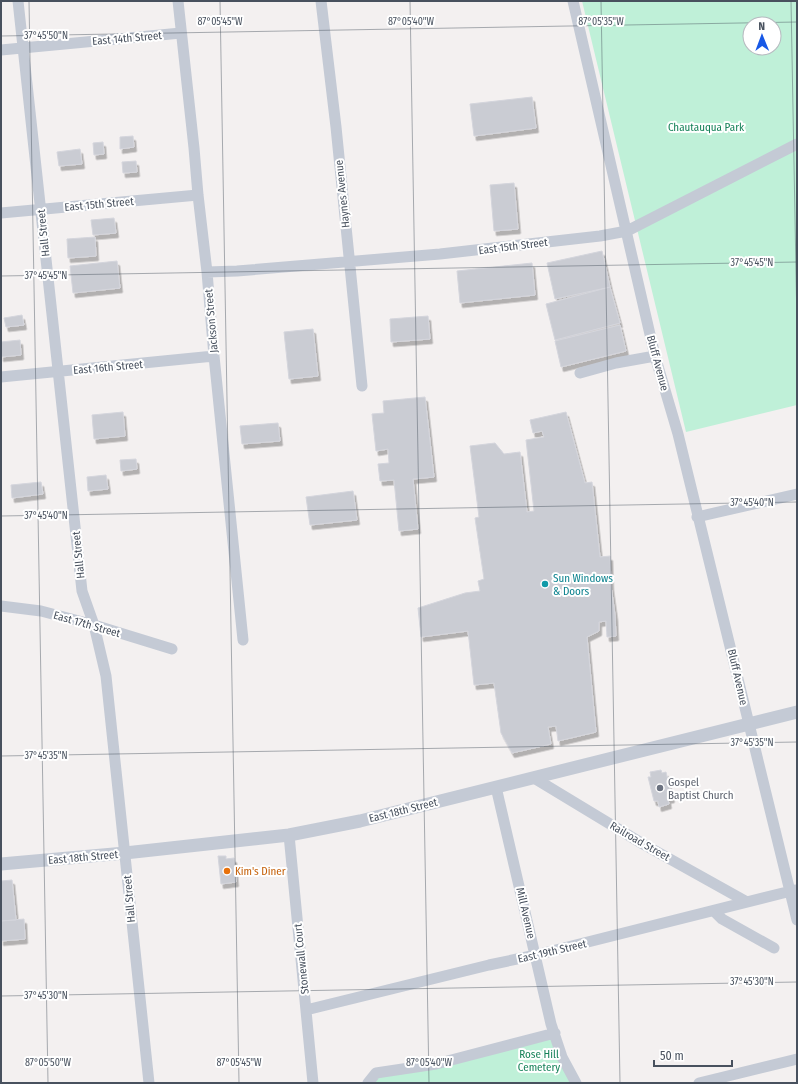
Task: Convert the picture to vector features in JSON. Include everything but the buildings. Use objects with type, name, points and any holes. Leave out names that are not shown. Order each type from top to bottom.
[{"type":"street","name":"Hall Street","points":[[18,1],[82,591],[94,625],[106,676],[149,1083]]},
{"type":"street","name":"Jackson Street","points":[[178,1],[207,272],[214,356],[243,640]]},
{"type":"street","name":"Haynes Avenue","points":[[321,1],[336,127],[362,386]]},
{"type":"street","name":"Bluff Avenue","points":[[573,1],[655,356],[678,434],[697,517],[749,724],[793,891]]},
{"type":"street","name":"East 14th Street","points":[[1,50],[181,33]]},
{"type":"street","name":"East 15th Street","points":[[207,272],[349,263],[600,236],[627,231],[797,144]]},
{"type":"street","name":"East 15th Street","points":[[1,213],[198,195]]},
{"type":"street","name":"East 16th Street","points":[[1,377],[214,356]]},
{"type":"street","points":[[580,373],[655,356]]},
{"type":"street","points":[[697,517],[797,494]]},
{"type":"street","name":"East 17th Street","points":[[1,606],[41,611],[94,625],[172,649]]},
{"type":"street","name":"East 18th Street","points":[[1,864],[125,853],[289,835],[360,820],[534,778],[797,712]]},
{"type":"street","name":"Railroad Street","points":[[534,778],[643,844],[748,902]]},
{"type":"street","name":"Mill Avenue","points":[[496,787],[555,1033],[562,1057],[576,1083]]},
{"type":"street","name":"Stonewall Court","points":[[289,835],[313,1083]]},
{"type":"street","points":[[793,891],[797,920]]},
{"type":"street","name":"East 19th Street","points":[[306,1010],[488,965],[536,955],[714,912],[793,891]]},
{"type":"street","points":[[714,912],[722,919],[774,948]]},
{"type":"street","points":[[368,1083],[376,1073],[436,1064],[555,1033]]},
{"type":"street","points":[[699,1083],[797,1059]]},
{"type":"green space","name":"Chautauqua Park","points":[[582,1],[797,1],[797,405],[686,432]]},
{"type":"green space","name":"Rose Hill Cemetery","points":[[555,1033],[576,1083],[368,1083],[376,1073]]},
{"type":"place","name":"Sun Windows & Doors","points":[[545,584]]},
{"type":"place","name":"Gospel Baptist Church","points":[[660,788]]},
{"type":"place","name":"Kim's Diner","points":[[227,871]]}]
